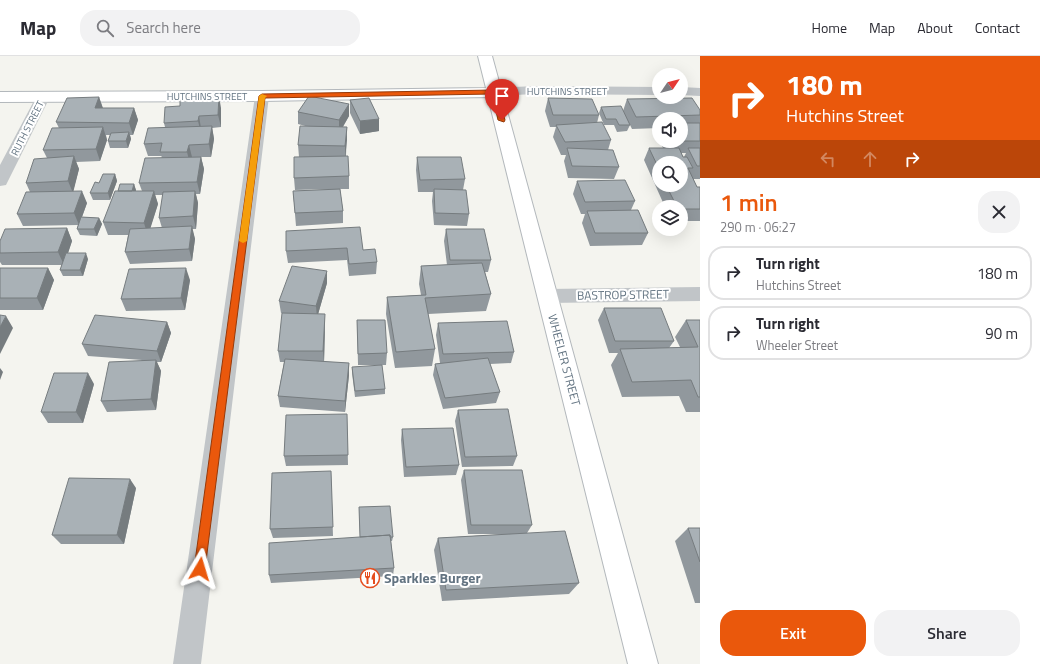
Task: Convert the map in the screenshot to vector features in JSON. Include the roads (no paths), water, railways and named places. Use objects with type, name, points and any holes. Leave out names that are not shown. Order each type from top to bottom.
[{"type":"street","name":"WHEELER STREET","points":[[485,56],[643,664]]},
{"type":"street","name":"HUTCHINS STREET","points":[[0,97],[262,96],[537,90],[652,91]]},
{"type":"street","points":[[688,91],[700,92]]},
{"type":"street","points":[[187,664],[262,96]]},
{"type":"street","name":"RUTH STREET","points":[[0,181],[43,97]]},
{"type":"street","name":"BASTROP STREET","points":[[547,296],[700,294]]},
{"type":"place","name":"Sparkles Burger","points":[[370,578]]}]
